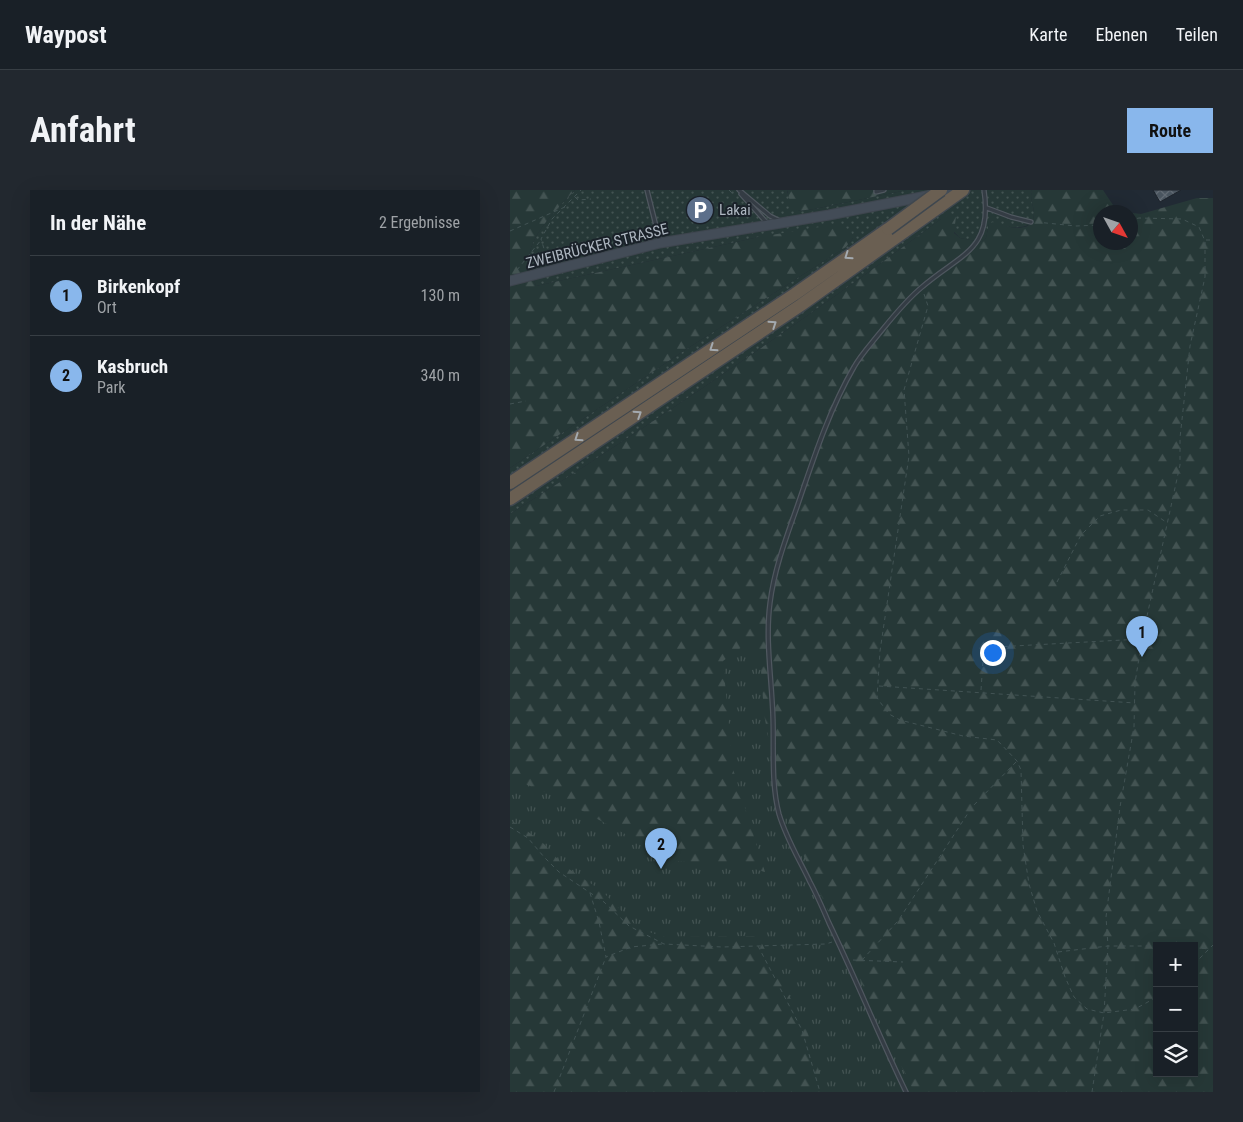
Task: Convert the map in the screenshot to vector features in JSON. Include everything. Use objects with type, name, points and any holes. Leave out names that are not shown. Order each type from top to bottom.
[{"type":"highway","points":[[510,483],[787,299],[941,190]]},
{"type":"highway","points":[[510,499],[801,305],[963,190]]},
{"type":"main road","name":"ZWEIBRÜCKER STRASSE","points":[[510,281],[660,243],[769,226],[957,190]]},
{"type":"lane","points":[[647,190],[660,243]]},
{"type":"lane","points":[[738,190],[770,216],[777,220],[788,222]]},
{"type":"lane","points":[[738,190],[769,226]]},
{"type":"lane","points":[[876,190],[876,192],[884,190]]},
{"type":"lane","points":[[906,1092],[838,940],[784,832],[775,789],[769,644],[770,604],[778,562],[811,465],[838,399],[854,366],[905,303],[922,287],[972,248],[980,238],[984,228],[987,208],[984,190]]},
{"type":"lane","points":[[987,208],[1032,222]]},
{"type":"path","points":[[515,272],[541,239],[552,219],[581,190]]},
{"type":"path","points":[[730,190],[735,195]]},
{"type":"path","points":[[574,197],[578,200],[591,198]]},
{"type":"path","points":[[510,231],[565,207]]},
{"type":"path","points":[[1092,1092],[1104,1013],[1108,946],[1106,917],[1120,807],[1134,727],[1135,683],[1142,639],[1180,465],[1180,438],[1190,346],[1205,277],[1205,241],[1199,227],[1182,219],[1138,218]]},
{"type":"path","points":[[1032,222],[1076,226],[1093,225]]},
{"type":"path","points":[[541,239],[545,252],[556,269]]},
{"type":"path","points":[[1205,241],[1213,240]]},
{"type":"path","points":[[922,287],[928,306],[904,390],[909,456],[900,531],[883,634],[877,698],[889,714],[900,720],[963,736],[997,740],[1017,761],[1021,770],[1023,844],[1029,884],[1036,911],[1054,943],[1074,996],[1088,1009],[1104,1013],[1135,1009],[1153,999]]},
{"type":"path","points":[[510,404],[526,401]]},
{"type":"path","points":[[1056,582],[1081,535],[1100,516],[1121,510],[1148,510],[1166,523]]},
{"type":"path","points":[[980,692],[983,661],[996,647],[1142,639]]},
{"type":"path","points":[[878,686],[1134,703]]},
{"type":"path","points":[[862,960],[898,921],[972,807],[1017,761]]},
{"type":"path","points":[[510,826],[528,838],[559,872],[604,902],[629,926],[664,944]]},
{"type":"path","points":[[554,1092],[606,957],[599,922],[590,893]]},
{"type":"path","points":[[606,957],[631,947],[664,944],[722,947],[826,944],[838,940]]},
{"type":"path","points":[[757,945],[802,1030],[820,1092]]},
{"type":"path","points":[[1198,960],[1213,945]]},
{"type":"path","points":[[1056,952],[1108,946],[1153,946]]},
{"type":"path","points":[[1198,948],[1209,949]]},
{"type":"path","points":[[847,960],[903,962]]},
{"type":"green space","points":[[510,190],[575,190],[544,224],[533,244],[529,254],[529,264],[536,286],[759,237],[838,224],[851,231],[853,238],[846,247],[685,350],[510,468]]},
{"type":"green space","points":[[575,190],[787,190],[798,211],[907,190],[1032,190],[1034,214],[1033,220],[1029,225],[1023,227],[989,224],[986,238],[981,242],[960,238],[941,219],[728,371],[510,514],[510,468],[685,350],[846,247],[853,238],[759,237],[536,286],[529,264],[529,254],[533,244],[544,224]]},
{"type":"green space","points":[[787,190],[907,190],[797,211],[791,206]]},
{"type":"green space","points":[[1032,190],[1103,190],[1113,205],[1093,205],[1093,250],[1138,250],[1138,214],[1197,198],[1213,198],[1213,1092],[510,1092],[510,514],[728,371],[941,219],[951,214],[956,216],[954,233],[960,238],[981,242],[986,238],[989,224],[993,222],[1018,228],[1029,225],[1033,221],[1034,214],[1031,199]]},
{"type":"green space","points":[[742,647],[760,656],[764,714],[780,800],[851,961],[914,1092],[825,1092],[807,1030],[758,936],[665,937],[639,929],[602,891],[563,865],[544,844],[518,824],[510,821],[510,778],[553,795],[675,861],[740,865],[765,872],[733,769],[723,661]]},
{"type":"building","points":[[1153,190],[1181,190],[1160,202]]},
{"type":"place","name":"Lakai","points":[[700,210]]},
{"type":"place","name":"Birkenkopf","points":[[1142,657]]},
{"type":"place","name":"Kasbruch","points":[[661,869]]}]
